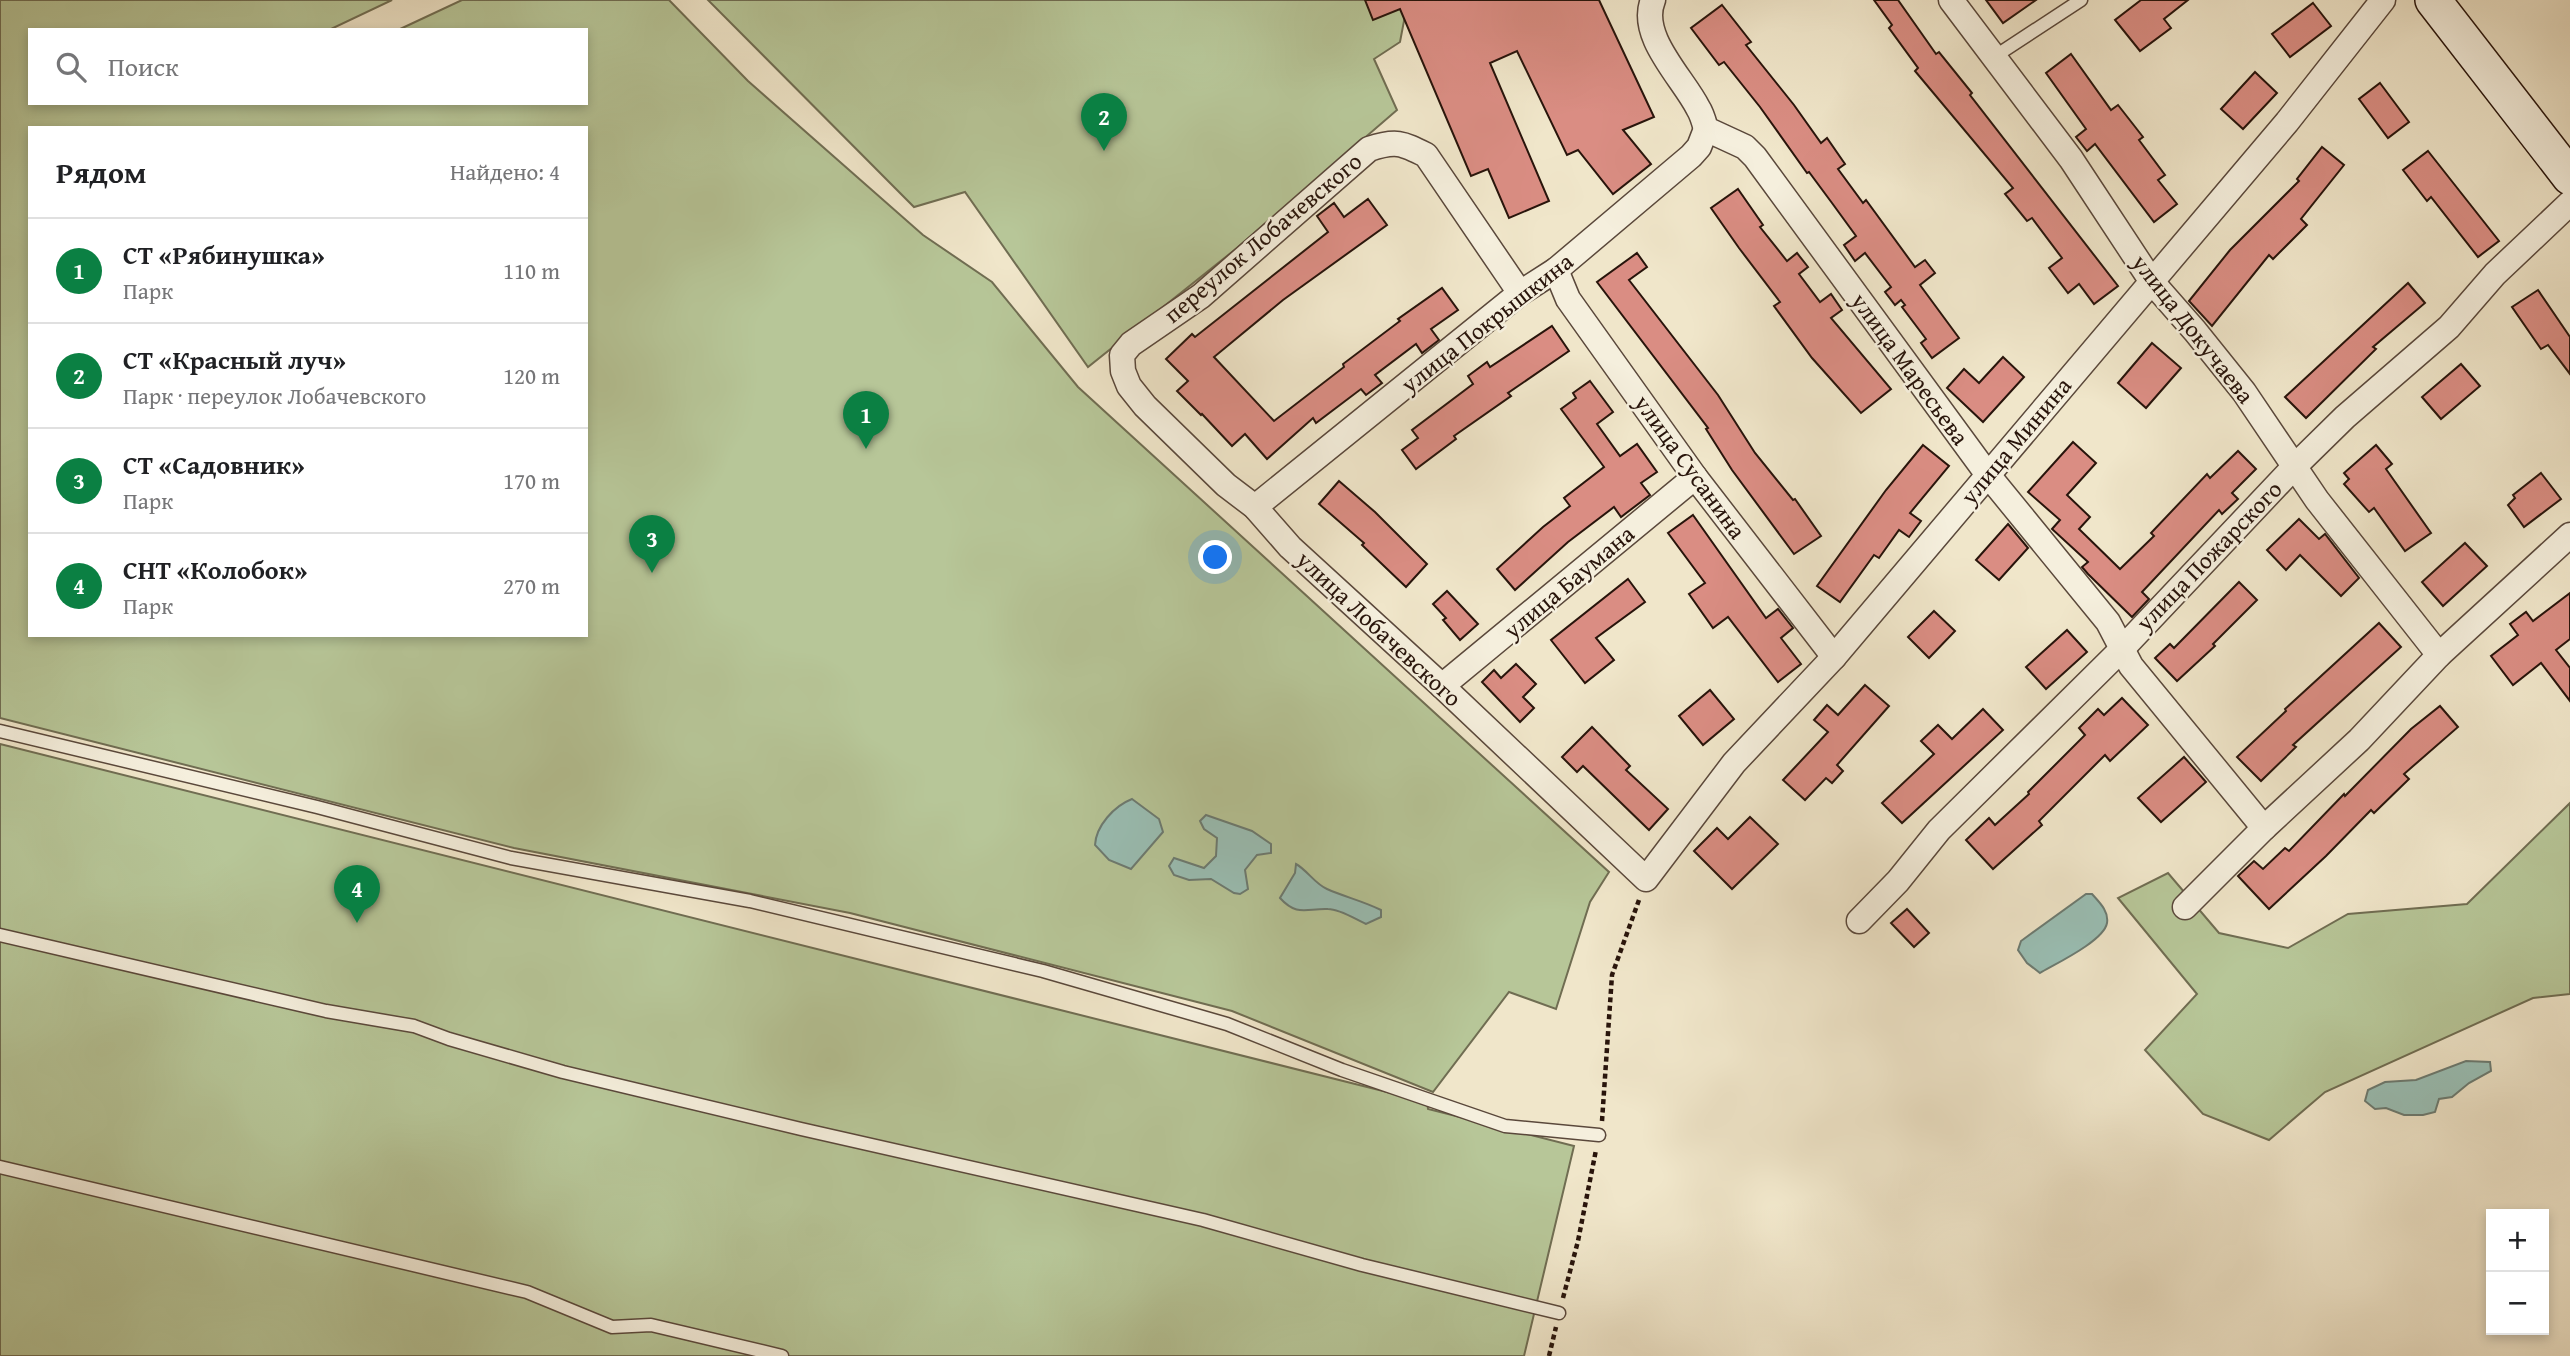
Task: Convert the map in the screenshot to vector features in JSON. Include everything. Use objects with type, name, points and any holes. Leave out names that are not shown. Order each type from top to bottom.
[{"type":"main road","points":[[2433,0],[2570,177]]},
{"type":"street","name":"улица Докучаева","points":[[1951,0],[2071,159],[2152,282],[2244,392],[2317,500],[2439,655]]},
{"type":"street","name":"улица Минина","points":[[1646,879],[1734,763],[1835,657],[2287,122],[2383,0]]},
{"type":"street","points":[[1651,4],[1651,26],[1656,42],[1699,109],[1706,129]]},
{"type":"street","name":"улица Покрышкина","points":[[1255,507],[1520,293],[1556,270],[1691,156],[1699,147],[1706,129]]},
{"type":"street","name":"улица Маресьева","points":[[1706,129],[1745,147],[1755,158],[1988,475],[2108,622],[2131,666],[2264,828]]},
{"type":"street","name":"переулок Лобачевского","points":[[1123,371],[1122,355],[1131,344],[1201,296],[1369,149],[1391,142],[1406,145],[1426,155],[1520,293]]},
{"type":"street","name":"улица Пожарского","points":[[1859,921],[1898,881],[1939,830],[2121,650],[2295,466],[2345,417],[2449,327],[2495,274],[2570,202]]},
{"type":"street","name":"улица Сусанина","points":[[1556,270],[1568,299],[1695,477],[1835,657]]},
{"type":"street","name":"улица Лобачевского","points":[[1123,371],[1129,386],[1144,405],[1226,485],[1255,507],[1290,547],[1443,686],[1646,879]]},
{"type":"street","name":"улица Баумана","points":[[1443,686],[1695,477]]},
{"type":"street","points":[[2185,907],[2264,828],[2359,740],[2439,655],[2570,535]]},
{"type":"lane","points":[[1994,57],[2081,0]]},
{"type":"lane","points":[[0,731],[317,807],[511,859],[750,901],[1043,971],[1227,1024],[1342,1070],[1505,1126],[1599,1135]]},
{"type":"lane","points":[[0,935],[326,1011],[414,1026],[563,1072],[1203,1220],[1362,1265],[1559,1313]]},
{"type":"lane","points":[[0,1167],[527,1292],[612,1327],[651,1325],[782,1356]]},
{"type":"path","points":[[1549,1356],[1578,1241],[1599,1135],[1612,975],[1646,879]]},
{"type":"green space","points":[[0,0],[392,0],[333,28],[28,28],[28,105],[588,105],[588,28],[402,28],[462,0],[669,0],[748,81],[923,235],[992,282],[1078,387],[1609,872],[1590,902],[1556,1009],[1509,992],[1433,1092],[1232,1011],[850,913],[514,848],[0,718]]},
{"type":"green space","points":[[708,0],[1408,0],[1400,42],[1374,59],[1397,110],[1237,248],[1088,367],[965,192],[914,207]]},
{"type":"green space","points":[[0,744],[1427,1102],[1428,1109],[1574,1146],[1524,1356],[0,1356]]},
{"type":"green space","points":[[2570,803],[2570,994],[2533,998],[2325,1092],[2269,1140],[2203,1114],[2145,1050],[2197,994],[2118,898],[2168,873],[2219,933],[2288,948],[2348,914],[2467,904]]},
{"type":"water","points":[[1132,799],[1159,819],[1163,832],[1131,869],[1109,860],[1095,845],[1102,824],[1119,806]]},
{"type":"water","points":[[1206,815],[1252,831],[1271,844],[1271,853],[1257,855],[1245,870],[1248,889],[1240,894],[1211,879],[1189,880],[1174,875],[1169,866],[1174,858],[1204,868],[1216,856],[1217,838],[1204,829],[1200,821]]},
{"type":"water","points":[[1296,864],[1323,887],[1381,910],[1381,917],[1366,924],[1333,909],[1292,908],[1280,898],[1295,873]]},
{"type":"water","points":[[2086,894],[2092,894],[2105,911],[2107,923],[2104,930],[2088,944],[2040,973],[2027,963],[2018,950],[2021,941]]},
{"type":"water","points":[[2466,1061],[2490,1062],[2491,1071],[2469,1083],[2452,1097],[2439,1099],[2435,1112],[2404,1115],[2386,1108],[2375,1109],[2365,1101],[2368,1090],[2385,1082],[2416,1080]]},
{"type":"building","points":[[1365,0],[1599,0],[1654,117],[1623,130],[1651,164],[1613,194],[1578,150],[1567,155],[1517,51],[1490,63],[1549,201],[1509,218],[1488,169],[1471,176],[1400,9],[1373,20]]},
{"type":"building","points":[[1874,0],[1898,0],[1936,54],[1939,52],[1972,93],[1970,95],[2118,286],[2094,304],[2079,284],[2068,293],[2049,268],[2062,258],[2032,218],[2027,221],[2005,194],[2013,188],[1915,71],[1918,68],[1889,28],[1892,25]]},
{"type":"building","points":[[1986,0],[2036,0],[2003,23]]},
{"type":"building","points":[[2141,0],[2188,0],[2164,19],[2171,28],[2140,51],[2115,20]]},
{"type":"building","points":[[2313,3],[2331,26],[2290,57],[2272,34]]},
{"type":"building","points":[[1722,5],[1751,42],[1746,45],[1821,143],[1827,138],[1845,164],[1838,169],[1863,203],[1866,200],[1915,267],[1925,260],[1935,273],[1920,285],[1959,338],[1932,358],[1921,343],[1926,339],[1902,307],[1905,305],[1901,300],[1895,305],[1885,292],[1891,287],[1865,253],[1855,261],[1844,245],[1856,236],[1832,203],[1724,62],[1719,65],[1691,28]]},
{"type":"building","points":[[2071,54],[2111,110],[2118,105],[2143,137],[2139,140],[2165,175],[2158,180],[2177,204],[2154,222],[2095,144],[2087,151],[2076,137],[2086,129],[2046,73]]},
{"type":"building","points":[[2255,72],[2277,93],[2243,129],[2221,109]]},
{"type":"building","points":[[2380,83],[2409,122],[2388,138],[2359,99]]},
{"type":"building","points":[[2322,147],[2344,165],[2301,219],[2307,225],[2273,259],[2269,255],[2212,326],[2189,301],[2230,250],[2299,181],[2297,179]]},
{"type":"building","points":[[2428,151],[2499,241],[2478,257],[2431,197],[2427,201],[2403,170]]},
{"type":"building","points":[[1738,189],[1763,225],[1760,227],[1787,261],[1797,253],[1808,267],[1799,274],[1820,302],[1831,294],[1842,310],[1831,318],[1891,389],[1861,413],[1812,358],[1774,306],[1780,302],[1711,208]]},
{"type":"building","points":[[1368,199],[1387,225],[1283,300],[1214,357],[1274,421],[1400,321],[1398,319],[1442,288],[1458,310],[1431,329],[1439,340],[1422,353],[1416,344],[1375,375],[1382,383],[1366,395],[1361,389],[1316,423],[1313,418],[1267,459],[1245,434],[1232,446],[1177,391],[1188,381],[1166,359],[1192,334],[1195,337],[1328,232],[1317,216],[1334,203],[1344,217]]},
{"type":"building","points":[[1637,253],[1647,267],[1629,280],[1718,395],[1755,453],[1793,500],[1795,499],[1821,536],[1794,554],[1732,470],[1706,429],[1708,428],[1597,282]]},
{"type":"building","points":[[2408,283],[2425,303],[2373,347],[2376,349],[2306,418],[2285,397]]},
{"type":"building","points":[[2538,290],[2570,337],[2570,374],[2548,345],[2541,349],[2512,307]]},
{"type":"building","points":[[1552,326],[1569,351],[1508,393],[1511,396],[1454,436],[1456,439],[1416,469],[1402,450],[1418,438],[1412,430],[1473,384],[1468,376],[1487,362],[1490,367]]},
{"type":"building","points":[[2152,343],[2181,368],[2146,408],[2118,383]]},
{"type":"building","points":[[2003,357],[2024,377],[1983,422],[1947,388],[1964,369],[1979,383]]},
{"type":"building","points":[[2461,364],[2480,386],[2441,419],[2422,397]]},
{"type":"building","points":[[1590,381],[1613,412],[1597,424],[1620,456],[1637,444],[1657,472],[1641,483],[1650,495],[1621,517],[1614,507],[1568,542],[1515,590],[1497,569],[1570,506],[1564,498],[1604,467],[1561,409],[1576,398],[1573,393]]},
{"type":"building","points":[[2073,442],[2096,463],[2067,495],[2090,517],[2079,529],[2120,569],[2154,536],[2151,533],[2207,474],[2210,478],[2238,451],[2256,469],[2232,493],[2238,499],[2222,514],[2219,510],[2142,592],[2149,599],[2132,617],[2082,567],[2088,562],[2052,529],[2060,520],[2028,492]]},
{"type":"building","points":[[1923,445],[1949,466],[1910,513],[1921,521],[1909,537],[1899,530],[1879,558],[1874,555],[1840,602],[1817,586],[1886,490]]},
{"type":"building","points":[[2376,445],[2392,464],[2386,469],[2431,533],[2405,551],[2374,508],[2369,512],[2344,484],[2349,479],[2344,473]]},
{"type":"building","points":[[2541,473],[2561,499],[2524,527],[2508,505],[2515,498],[2513,495]]},
{"type":"building","points":[[1339,481],[1375,512],[1427,564],[1406,587],[1362,545],[1364,543],[1319,504]]},
{"type":"building","points":[[1693,515],[1766,618],[1778,609],[1793,628],[1781,638],[1801,664],[1778,682],[1728,617],[1713,628],[1689,594],[1705,583],[1668,533]]},
{"type":"building","points":[[2299,519],[2319,539],[2325,534],[2359,578],[2341,596],[2300,555],[2286,570],[2267,550]]},
{"type":"building","points":[[2008,524],[2028,548],[1999,580],[1976,560]]},
{"type":"building","points":[[2465,543],[2487,566],[2443,606],[2422,582]]},
{"type":"building","points":[[1628,579],[1645,602],[1596,638],[1614,660],[1585,683],[1551,640]]},
{"type":"building","points":[[2239,582],[2257,600],[2213,644],[2215,646],[2177,681],[2155,658],[2170,644],[2174,648]]},
{"type":"building","points":[[1447,591],[1478,624],[1460,640],[1433,604]]},
{"type":"building","points":[[2570,593],[2570,639],[2556,650],[2570,668],[2570,701],[2541,663],[2513,685],[2491,656],[2518,635],[2510,624],[2526,612],[2533,621]]},
{"type":"building","points":[[1934,611],[1955,631],[1929,658],[1908,637]]},
{"type":"building","points":[[2379,623],[2401,647],[2293,745],[2296,747],[2261,781],[2237,757]]},
{"type":"building","points":[[2067,630],[2087,652],[2046,689],[2026,667]]},
{"type":"building","points":[[1516,664],[1536,684],[1523,697],[1534,708],[1520,722],[1482,682],[1494,670],[1501,678]]},
{"type":"building","points":[[1865,685],[1889,706],[1837,765],[1843,771],[1832,783],[1826,778],[1805,800],[1783,780],[1828,732],[1814,720],[1827,705],[1838,715]]},
{"type":"building","points":[[1710,690],[1734,719],[1703,745],[1679,716]]},
{"type":"building","points":[[2122,698],[2148,725],[2110,761],[2105,755],[2039,821],[2042,825],[1993,869],[1966,840],[1989,818],[1995,825],[2029,794],[2028,792],[2085,735],[2079,728],[2098,709],[2104,715]]},
{"type":"building","points":[[2440,706],[2458,727],[2404,774],[2409,779],[2374,813],[2371,810],[2269,909],[2238,876],[2254,861],[2263,869],[2285,848],[2289,851],[2411,729]]},
{"type":"building","points":[[1983,709],[2003,730],[1902,823],[1882,803],[1934,754],[1921,741],[1938,725],[1952,739]]},
{"type":"building","points":[[1592,727],[1630,766],[1626,770],[1668,809],[1649,830],[1583,766],[1577,772],[1562,757]]},
{"type":"building","points":[[2184,757],[2206,782],[2161,822],[2138,798]]},
{"type":"building","points":[[1750,817],[1778,844],[1732,889],[1694,851],[1717,828],[1728,839]]},
{"type":"building","points":[[1907,909],[1929,933],[1914,947],[1891,923]]},
{"type":"place","name":"СТ «Красный луч»","points":[[1104,151]]},
{"type":"place","name":"СТ «Рябинушка»","points":[[866,449]]},
{"type":"place","name":"СТ «Садовник»","points":[[652,573]]},
{"type":"place","name":"СНТ «Колобок»","points":[[357,923]]}]
